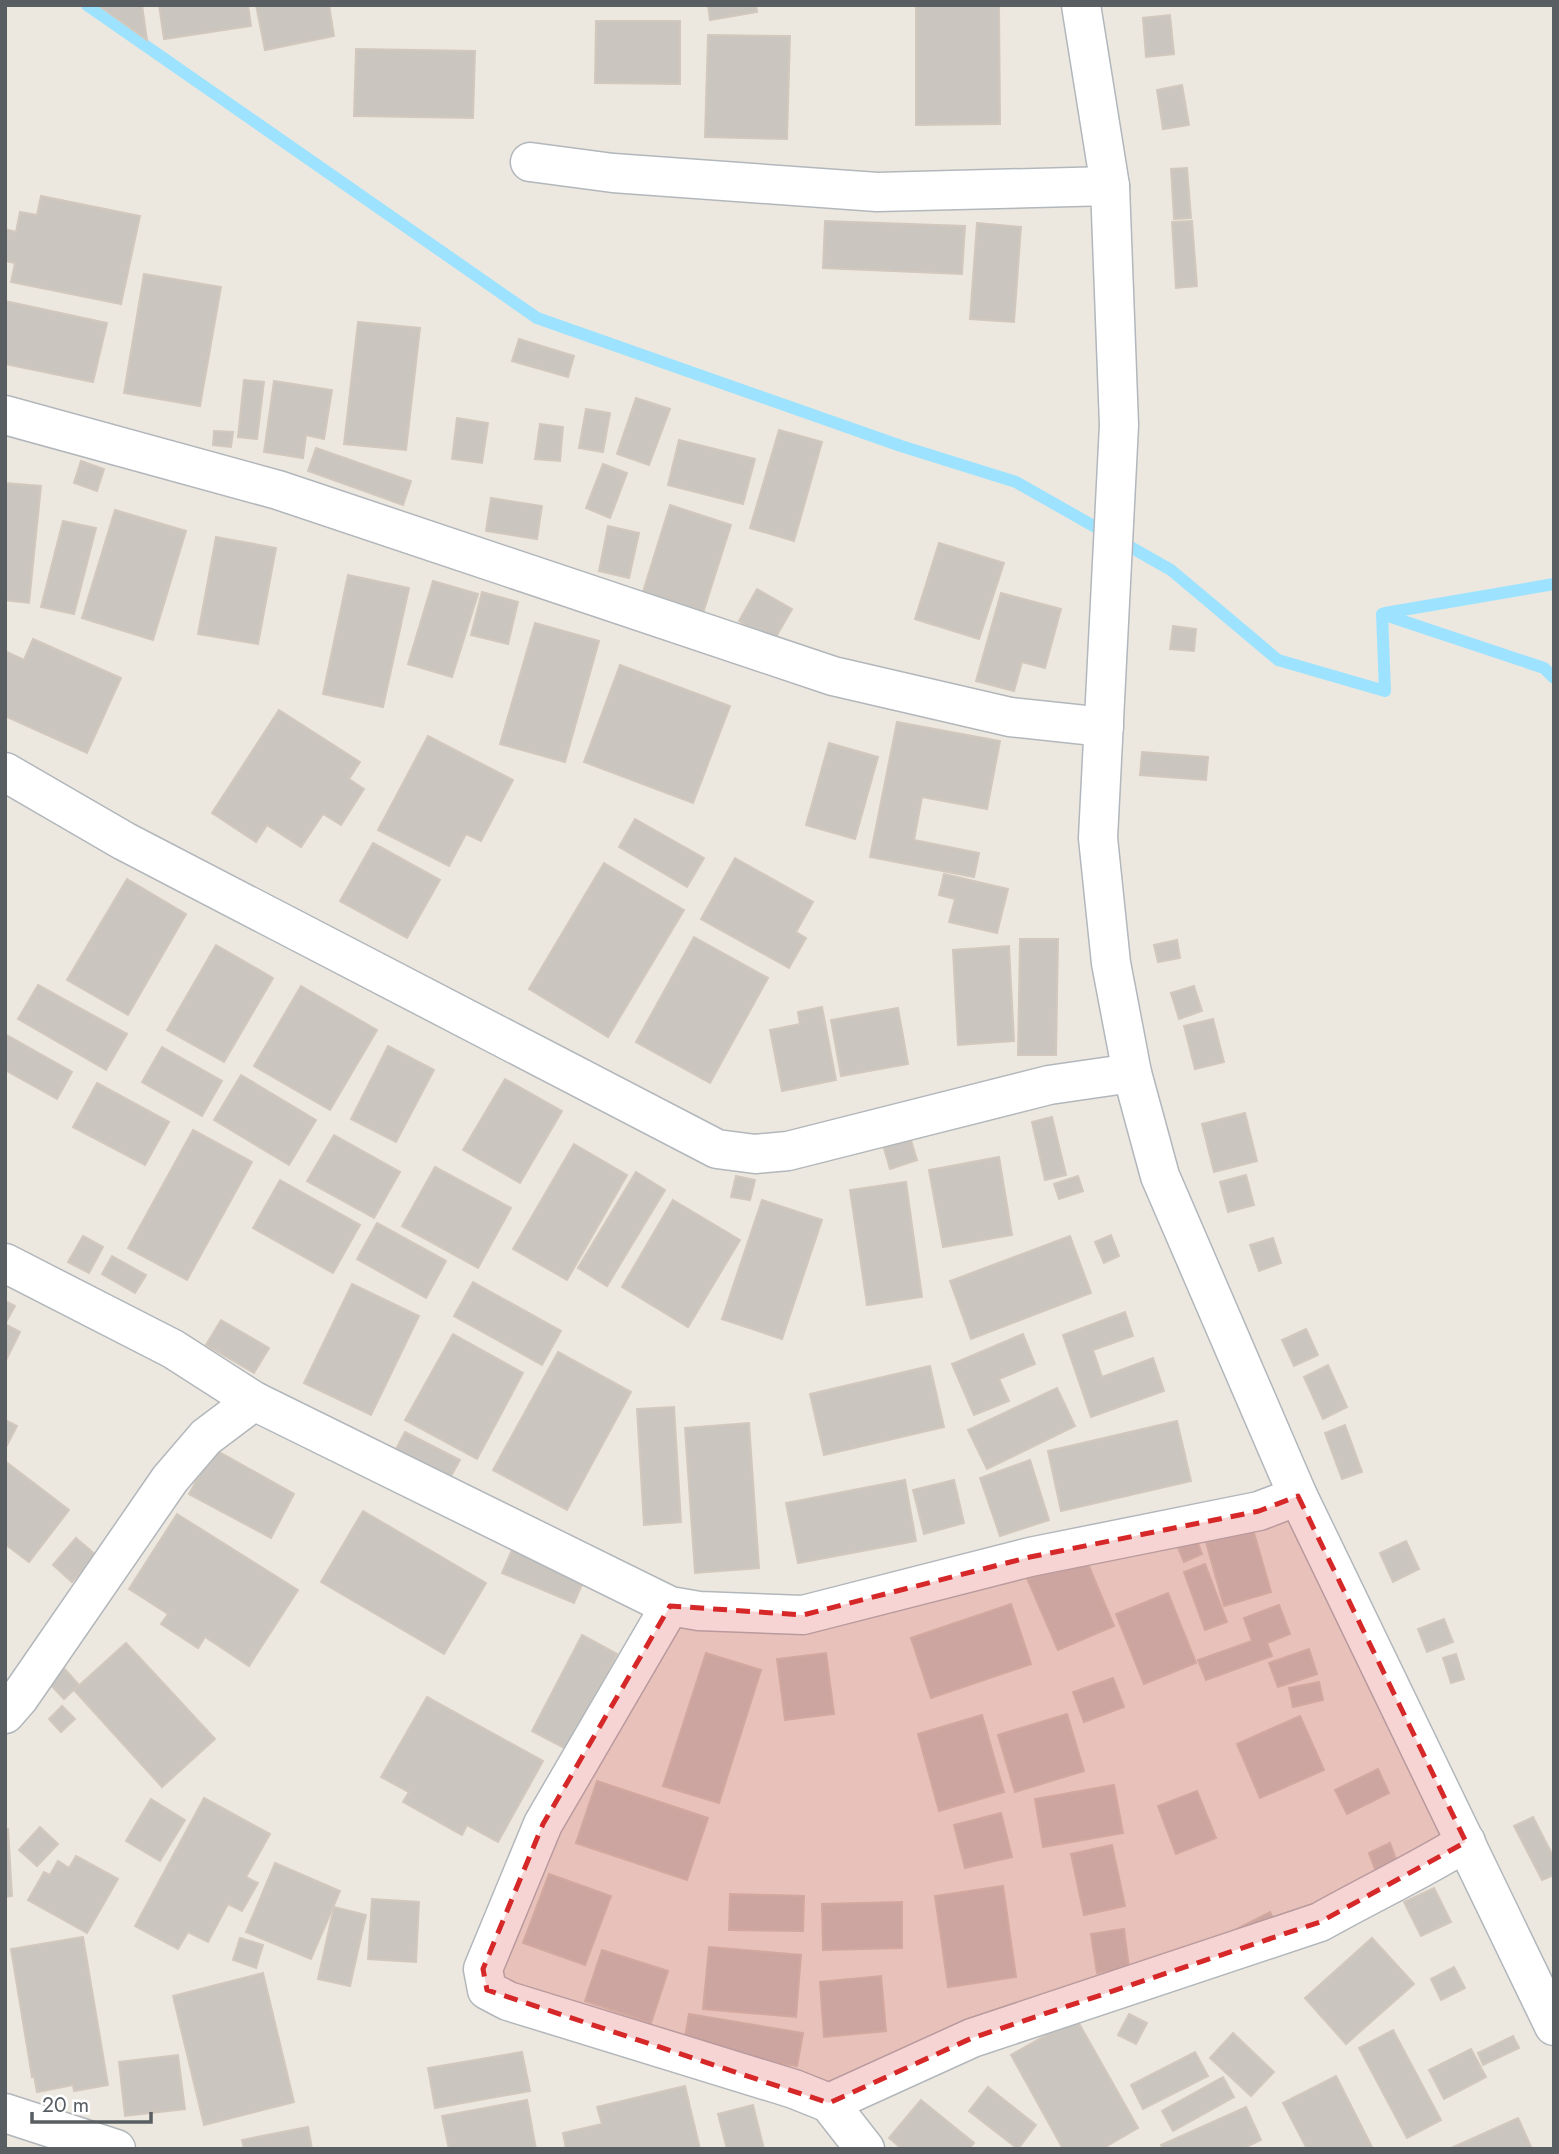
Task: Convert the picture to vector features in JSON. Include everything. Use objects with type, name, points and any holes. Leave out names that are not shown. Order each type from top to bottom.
[{"type":"street","points":[[1081,5],[1110,187],[1119,425],[1098,838],[1111,963],[1132,1073],[1160,1177],[1298,1496],[1554,2026]]},
{"type":"street","points":[[530,162],[613,173],[877,192],[1110,187]]},
{"type":"street","points":[[5,415],[278,490],[833,676],[1010,718],[1104,727]]},
{"type":"street","points":[[5,772],[124,841],[717,1149],[755,1154],[788,1151],[1049,1085],[1132,1073]]},
{"type":"street","points":[[5,1264],[173,1349],[254,1401],[670,1606],[699,1611],[803,1615],[1030,1557],[1259,1511],[1298,1496]]},
{"type":"street","points":[[5,1714],[19,1698],[170,1479],[206,1437],[254,1401]]},
{"type":"street","points":[[670,1606],[543,1824],[483,1969],[487,1990],[508,2001],[794,2089],[829,2103],[865,2149]]},
{"type":"street","points":[[829,2103],[972,2038],[1320,1922],[1423,1868],[1466,1842]]},
{"type":"street","points":[[5,2113],[116,2149]]},
{"type":"highlighted area","points":[[1298,1496],[1466,1842],[1320,1922],[972,2038],[829,2103],[487,1990],[483,1969],[543,1824],[670,1606],[803,1615],[1030,1557],[1259,1511]]},
{"type":"building","points":[[98,5],[142,5],[147,40]]},
{"type":"building","points":[[159,5],[248,5],[251,26],[164,39]]},
{"type":"building","points":[[256,5],[329,5],[334,36],[265,50]]},
{"type":"building","points":[[708,5],[756,5],[757,12],[710,20]]},
{"type":"building","points":[[916,5],[999,5],[1000,124],[916,125]]},
{"type":"building","points":[[1170,15],[1174,54],[1146,57],[1143,18]]},
{"type":"building","points":[[596,21],[680,21],[680,84],[595,83]]},
{"type":"building","points":[[708,35],[790,36],[787,139],[705,137]]},
{"type":"building","points":[[356,49],[475,51],[473,118],[354,116]]},
{"type":"building","points":[[1182,85],[1189,125],[1163,129],[1157,90]]},
{"type":"building","points":[[1187,168],[1191,218],[1174,219],[1171,169]]},
{"type":"building","points":[[41,196],[140,216],[121,304],[11,282],[15,263],[5,261],[5,229],[16,232],[20,212],[37,215]]},
{"type":"building","points":[[825,221],[965,226],[962,274],[823,268]]},
{"type":"building","points":[[1192,221],[1197,286],[1176,288],[1172,222]]},
{"type":"building","points":[[977,223],[1021,227],[1014,322],[970,319]]},
{"type":"building","points":[[144,274],[221,287],[200,406],[124,393]]},
{"type":"building","points":[[5,301],[107,323],[93,382],[5,364]]},
{"type":"building","points":[[358,322],[420,328],[406,450],[344,444]]},
{"type":"building","points":[[519,339],[574,356],[568,377],[512,361]]},
{"type":"building","points":[[244,380],[264,382],[257,439],[238,437]]},
{"type":"building","points":[[274,381],[332,390],[324,439],[306,435],[303,458],[264,452]]},
{"type":"building","points":[[636,398],[670,409],[649,465],[617,454]]},
{"type":"building","points":[[586,409],[610,413],[603,452],[579,448]]},
{"type":"building","points":[[457,418],[488,423],[482,463],[452,459]]},
{"type":"building","points":[[540,424],[563,427],[560,461],[535,459]]},
{"type":"building","points":[[779,430],[822,442],[794,541],[750,528]]},
{"type":"building","points":[[214,431],[233,432],[231,447],[213,445]]},
{"type":"building","points":[[679,440],[755,459],[743,504],[668,485]]},
{"type":"building","points":[[316,448],[411,481],[403,505],[308,471]]},
{"type":"building","points":[[81,461],[104,469],[97,491],[74,483]]},
{"type":"building","points":[[603,464],[627,473],[610,518],[586,508]]},
{"type":"building","points":[[5,483],[41,486],[29,603],[5,600]]},
{"type":"building","points":[[491,498],[542,506],[537,539],[486,531]]},
{"type":"building","points":[[670,505],[731,525],[703,613],[642,595]]},
{"type":"building","points":[[115,510],[186,531],[153,640],[82,618]]},
{"type":"building","points":[[63,521],[96,528],[74,614],[41,607]]},
{"type":"building","points":[[608,526],[639,533],[629,578],[599,571]]},
{"type":"building","points":[[216,537],[276,548],[258,644],[198,634]]},
{"type":"building","points":[[939,543],[1004,563],[979,639],[915,619]]},
{"type":"building","points":[[348,575],[409,588],[383,707],[323,694]]},
{"type":"building","points":[[433,581],[478,594],[452,677],[408,664]]},
{"type":"building","points":[[757,589],[792,609],[773,642],[739,621]]},
{"type":"building","points":[[482,592],[518,602],[508,644],[471,635]]},
{"type":"building","points":[[1001,593],[1061,609],[1045,668],[1022,662],[1014,691],[976,681]]},
{"type":"building","points":[[535,623],[599,641],[565,762],[500,744]]},
{"type":"building","points":[[1173,626],[1196,629],[1194,651],[1170,649]]},
{"type":"building","points":[[33,639],[121,678],[87,753],[5,716],[5,651],[24,660]]},
{"type":"building","points":[[620,665],[730,706],[693,803],[584,762]]},
{"type":"building","points":[[279,710],[360,762],[349,779],[364,789],[341,825],[323,814],[301,847],[267,825],[256,842],[212,813]]},
{"type":"building","points":[[897,722],[1000,741],[987,809],[922,797],[914,840],[979,853],[974,877],[870,857]]},
{"type":"building","points":[[428,736],[513,780],[481,841],[466,834],[449,866],[378,830]]},
{"type":"building","points":[[829,743],[878,757],[855,839],[806,825]]},
{"type":"building","points":[[1142,752],[1208,757],[1206,780],[1140,775]]},
{"type":"building","points":[[635,819],[704,858],[687,887],[619,847]]},
{"type":"building","points":[[373,843],[440,880],[407,938],[340,901]]},
{"type":"building","points":[[735,858],[813,902],[796,932],[806,938],[789,968],[701,919]]},
{"type":"building","points":[[604,863],[684,910],[608,1037],[529,989]]},
{"type":"building","points":[[944,874],[1008,889],[997,933],[949,922],[955,899],[939,895]]},
{"type":"building","points":[[127,879],[186,914],[128,1015],[67,980]]},
{"type":"building","points":[[694,937],[768,978],[710,1083],[636,1042]]},
{"type":"building","points":[[1020,939],[1058,939],[1056,1055],[1018,1055]]},
{"type":"building","points":[[1177,940],[1180,958],[1158,962],[1154,945]]},
{"type":"building","points":[[216,945],[273,978],[224,1062],[167,1030]]},
{"type":"building","points":[[1009,946],[1014,1041],[958,1045],[953,950]]},
{"type":"building","points":[[38,985],[127,1034],[106,1070],[18,1019]]},
{"type":"building","points":[[301,986],[377,1030],[330,1110],[254,1066]]},
{"type":"building","points":[[1194,986],[1202,1011],[1179,1019],[1171,993]]},
{"type":"building","points":[[822,1007],[836,1080],[782,1091],[770,1030],[800,1024],[798,1012]]},
{"type":"building","points":[[898,1008],[908,1064],[841,1076],[831,1020]]},
{"type":"building","points":[[1213,1019],[1224,1062],[1195,1069],[1184,1026]]},
{"type":"building","points":[[5,1034],[72,1072],[57,1099],[5,1070]]},
{"type":"building","points":[[388,1046],[434,1070],[396,1142],[351,1119]]},
{"type":"building","points":[[162,1047],[222,1081],[202,1116],[142,1082]]},
{"type":"building","points":[[241,1075],[316,1120],[289,1165],[214,1120]]},
{"type":"building","points":[[505,1079],[562,1111],[520,1183],[463,1150]]},
{"type":"building","points":[[97,1083],[169,1122],[145,1165],[73,1127]]},
{"type":"building","points":[[1245,1113],[1257,1161],[1214,1172],[1202,1124]]},
{"type":"building","points":[[1052,1117],[1066,1175],[1045,1180],[1032,1122]]},
{"type":"building","points":[[193,1130],[252,1162],[187,1280],[128,1248]]},
{"type":"building","points":[[334,1135],[400,1172],[374,1218],[307,1181]]},
{"type":"building","points":[[910,1137],[917,1160],[890,1169],[883,1145]]},
{"type":"building","points":[[574,1144],[627,1175],[567,1280],[513,1249]]},
{"type":"building","points":[[999,1157],[1012,1235],[943,1247],[929,1170]]},
{"type":"building","points":[[435,1167],[511,1208],[478,1268],[402,1226]]},
{"type":"building","points":[[636,1172],[665,1190],[607,1286],[578,1268]]},
{"type":"building","points":[[1246,1175],[1254,1205],[1228,1212],[1220,1182]]},
{"type":"building","points":[[736,1176],[755,1180],[750,1200],[731,1197]]},
{"type":"building","points":[[1078,1176],[1083,1191],[1059,1199],[1054,1184]]},
{"type":"building","points":[[280,1180],[360,1225],[333,1273],[253,1228]]},
{"type":"building","points":[[906,1182],[922,1297],[867,1305],[850,1190]]},
{"type":"building","points":[[673,1200],[740,1240],[688,1327],[622,1287]]},
{"type":"building","points":[[762,1200],[822,1220],[782,1339],[722,1319]]},
{"type":"building","points":[[377,1223],[446,1261],[426,1298],[357,1259]]},
{"type":"building","points":[[1111,1235],[1119,1256],[1104,1263],[1095,1242]]},
{"type":"building","points":[[83,1236],[103,1247],[89,1273],[68,1262]]},
{"type":"building","points":[[1070,1236],[1091,1293],[971,1339],[950,1281]]},
{"type":"building","points":[[1273,1238],[1281,1263],[1259,1271],[1250,1245]]},
{"type":"building","points":[[112,1256],[146,1275],[135,1293],[102,1274]]},
{"type":"building","points":[[473,1282],[561,1331],[542,1365],[454,1316]]},
{"type":"building","points":[[352,1284],[419,1316],[371,1415],[304,1383]]},
{"type":"building","points":[[5,1301],[15,1306],[5,1324]]},
{"type":"building","points":[[1125,1312],[1133,1336],[1093,1350],[1102,1377],[1153,1358],[1164,1391],[1091,1417],[1063,1335]]},
{"type":"building","points":[[221,1320],[269,1348],[254,1373],[206,1345]]},
{"type":"building","points":[[5,1324],[20,1332],[5,1362]]},
{"type":"building","points":[[1306,1329],[1318,1355],[1294,1366],[1282,1340]]},
{"type":"building","points":[[453,1334],[523,1373],[477,1459],[405,1420]]},
{"type":"building","points":[[1023,1334],[1035,1364],[999,1379],[1009,1401],[974,1415],[952,1364]]},
{"type":"building","points":[[558,1352],[631,1392],[567,1510],[493,1470]]},
{"type":"building","points":[[1328,1365],[1347,1407],[1323,1419],[1304,1377]]},
{"type":"building","points":[[930,1366],[944,1427],[824,1455],[810,1394]]},
{"type":"building","points":[[1057,1388],[1075,1426],[987,1469],[968,1430]]},
{"type":"building","points":[[674,1407],[681,1522],[644,1525],[637,1409]]},
{"type":"building","points":[[5,1420],[17,1426],[5,1449]]},
{"type":"building","points":[[1177,1421],[1191,1481],[1061,1511],[1048,1451]]},
{"type":"building","points":[[749,1423],[759,1568],[695,1573],[685,1428]]},
{"type":"building","points":[[1345,1425],[1362,1472],[1342,1479],[1325,1433]]},
{"type":"building","points":[[405,1432],[460,1460],[450,1478],[395,1451]]},
{"type":"building","points":[[214,1449],[294,1494],[271,1538],[189,1494]]},
{"type":"building","points":[[1030,1460],[1049,1520],[1000,1536],[980,1478]]},
{"type":"building","points":[[5,1461],[69,1510],[29,1562],[5,1544]]},
{"type":"building","points":[[905,1480],[916,1541],[798,1563],[786,1503]]},
{"type":"building","points":[[954,1480],[964,1523],[924,1534],[913,1490]]},
{"type":"building","points":[[363,1511],[486,1583],[444,1654],[321,1582]]},
{"type":"building","points":[[177,1514],[298,1590],[249,1666],[205,1637],[198,1648],[161,1624],[168,1614],[129,1589]]},
{"type":"building","points":[[1252,1526],[1271,1592],[1224,1606],[1205,1539]]},
{"type":"building","points":[[1195,1535],[1202,1554],[1184,1562],[1176,1543]]},
{"type":"building","points":[[76,1538],[96,1555],[72,1582],[53,1565]]},
{"type":"building","points":[[1406,1541],[1419,1569],[1393,1582],[1380,1553]]},
{"type":"building","points":[[512,1550],[584,1580],[574,1603],[502,1573]]},
{"type":"building","points":[[1083,1552],[1114,1626],[1058,1650],[1026,1576]]},
{"type":"building","points":[[1205,1564],[1227,1622],[1205,1630],[1184,1572]]},
{"type":"building","points":[[1168,1593],[1196,1663],[1144,1684],[1116,1614]]},
{"type":"building","points":[[1011,1604],[1031,1664],[931,1698],[911,1638]]},
{"type":"building","points":[[1279,1605],[1290,1634],[1267,1643],[1272,1656],[1206,1680],[1198,1660],[1252,1641],[1244,1618]]},
{"type":"building","points":[[1444,1619],[1453,1642],[1427,1652],[1418,1629]]},
{"type":"building","points":[[582,1635],[617,1654],[566,1749],[532,1731]]},
{"type":"building","points":[[126,1643],[215,1739],[162,1787],[74,1690]]},
{"type":"building","points":[[1309,1649],[1317,1674],[1278,1687],[1269,1663]]},
{"type":"building","points":[[706,1653],[761,1670],[719,1803],[663,1786]]},
{"type":"building","points":[[826,1653],[834,1714],[785,1720],[777,1659]]},
{"type":"building","points":[[1456,1654],[1464,1679],[1451,1683],[1443,1658]]},
{"type":"building","points":[[63,1667],[79,1685],[64,1699],[47,1681]]},
{"type":"building","points":[[1113,1678],[1124,1707],[1084,1722],[1073,1692]]},
{"type":"building","points":[[1319,1682],[1323,1700],[1293,1707],[1289,1688]]},
{"type":"building","points":[[427,1697],[543,1761],[498,1842],[467,1825],[462,1835],[403,1802],[409,1792],[381,1777]]},
{"type":"building","points":[[62,1706],[75,1719],[61,1732],[49,1719]]},
{"type":"building","points":[[1067,1714],[1084,1771],[1015,1792],[998,1735]]},
{"type":"building","points":[[982,1715],[1004,1792],[939,1811],[918,1734]]},
{"type":"building","points":[[1300,1716],[1324,1770],[1260,1798],[1237,1744]]},
{"type":"building","points":[[1378,1769],[1389,1793],[1347,1814],[1335,1790]]},
{"type":"building","points":[[597,1781],[708,1818],[687,1880],[576,1843]]},
{"type":"building","points":[[1114,1785],[1123,1833],[1043,1847],[1035,1799]]},
{"type":"building","points":[[1197,1791],[1216,1838],[1176,1854],[1158,1806]]},
{"type":"building","points":[[204,1798],[270,1834],[246,1877],[258,1883],[242,1911],[228,1904],[208,1942],[188,1932],[178,1949],[135,1926]]},
{"type":"building","points":[[151,1799],[185,1820],[160,1861],[126,1841]]},
{"type":"building","points":[[1001,1813],[1012,1857],[965,1868],[954,1825]]},
{"type":"building","points":[[1533,1817],[1554,1858],[1554,1875],[1542,1880],[1514,1826]]},
{"type":"building","points":[[40,1827],[58,1844],[37,1866],[19,1850]]},
{"type":"building","points":[[5,1829],[8,1829],[12,1896],[5,1897]]},
{"type":"building","points":[[1390,1843],[1399,1868],[1378,1877],[1369,1853]]},
{"type":"building","points":[[1112,1845],[1125,1906],[1084,1915],[1071,1854]]},
{"type":"building","points":[[76,1856],[118,1879],[87,1933],[28,1900],[44,1872],[50,1875],[58,1861],[69,1868]]},
{"type":"building","points":[[275,1863],[340,1891],[311,1959],[246,1932]]},
{"type":"building","points":[[549,1874],[611,1896],[585,1965],[523,1943]]},
{"type":"building","points":[[1003,1886],[1016,1977],[948,1987],[935,1896]]},
{"type":"building","points":[[1434,1888],[1451,1922],[1421,1936],[1404,1902]]},
{"type":"building","points":[[730,1894],[804,1896],[803,1931],[729,1930]]},
{"type":"building","points":[[372,1899],[419,1902],[416,1962],[368,1959]]},
{"type":"building","points":[[902,1902],[902,1948],[823,1950],[822,1904]]},
{"type":"building","points":[[334,1907],[366,1915],[350,1986],[318,1979]]},
{"type":"building","points":[[1270,1912],[1278,1928],[1233,1931]]},
{"type":"building","points":[[1124,1929],[1129,1968],[1097,1973],[1091,1934]]},
{"type":"building","points":[[83,1937],[108,2085],[74,2091],[73,2085],[37,2092],[34,2076],[32,2077],[11,1949]]},
{"type":"building","points":[[240,1938],[263,1945],[256,1968],[233,1960]]},
{"type":"building","points":[[1372,1938],[1414,1984],[1346,2044],[1305,1998]]},
{"type":"building","points":[[709,1947],[801,1955],[796,2017],[703,2009]]},
{"type":"building","points":[[602,1950],[668,1971],[651,2023],[585,2001]]},
{"type":"building","points":[[1454,1967],[1465,1988],[1441,2000],[1431,1979]]},
{"type":"building","points":[[263,1973],[294,2102],[204,2125],[173,1996]]},
{"type":"building","points":[[881,1976],[886,2031],[824,2037],[820,1982]]},
{"type":"building","points":[[689,2014],[803,2033],[797,2066],[683,2048]]},
{"type":"building","points":[[1129,2014],[1147,2023],[1136,2044],[1118,2035]]},
{"type":"building","points":[[1076,2018],[1138,2128],[1102,2149],[1063,2149],[1011,2055]]},
{"type":"building","points":[[1393,2030],[1441,2120],[1407,2138],[1359,2048]]},
{"type":"building","points":[[1233,2033],[1274,2072],[1251,2096],[1210,2058]]},
{"type":"building","points":[[1513,2036],[1519,2048],[1483,2065],[1478,2053]]},
{"type":"building","points":[[1471,2049],[1486,2077],[1444,2099],[1429,2070]]},
{"type":"building","points":[[522,2052],[530,2091],[435,2108],[428,2068]]},
{"type":"building","points":[[1195,2052],[1208,2076],[1143,2109],[1131,2085]]},
{"type":"building","points":[[178,2055],[185,2109],[125,2116],[119,2062]]},
{"type":"building","points":[[1336,2076],[1373,2149],[1307,2149],[1283,2103]]},
{"type":"building","points":[[1223,2077],[1234,2097],[1173,2131],[1162,2111]]},
{"type":"building","points":[[685,2086],[700,2149],[566,2149],[563,2133],[602,2124],[597,2107]]},
{"type":"building","points":[[988,2087],[1036,2125],[1018,2149],[969,2111]]},
{"type":"building","points":[[527,2100],[536,2149],[449,2149],[442,2116]]},
{"type":"building","points":[[921,2100],[974,2143],[969,2149],[902,2149],[889,2138]]},
{"type":"building","points":[[753,2105],[764,2149],[727,2149],[718,2114]]},
{"type":"building","points":[[1246,2107],[1261,2140],[1242,2149],[1163,2149],[1161,2145]]},
{"type":"building","points":[[1518,2118],[1532,2149],[1449,2149]]},
{"type":"building","points":[[308,2127],[312,2149],[244,2149],[242,2140]]},
{"type":"waterway","points":[[87,5],[537,318],[901,446],[1016,482],[1171,570],[1278,660],[1385,691],[1382,614],[1544,668],[1554,678]]},
{"type":"waterway","points":[[1385,613],[1554,584]]}]
